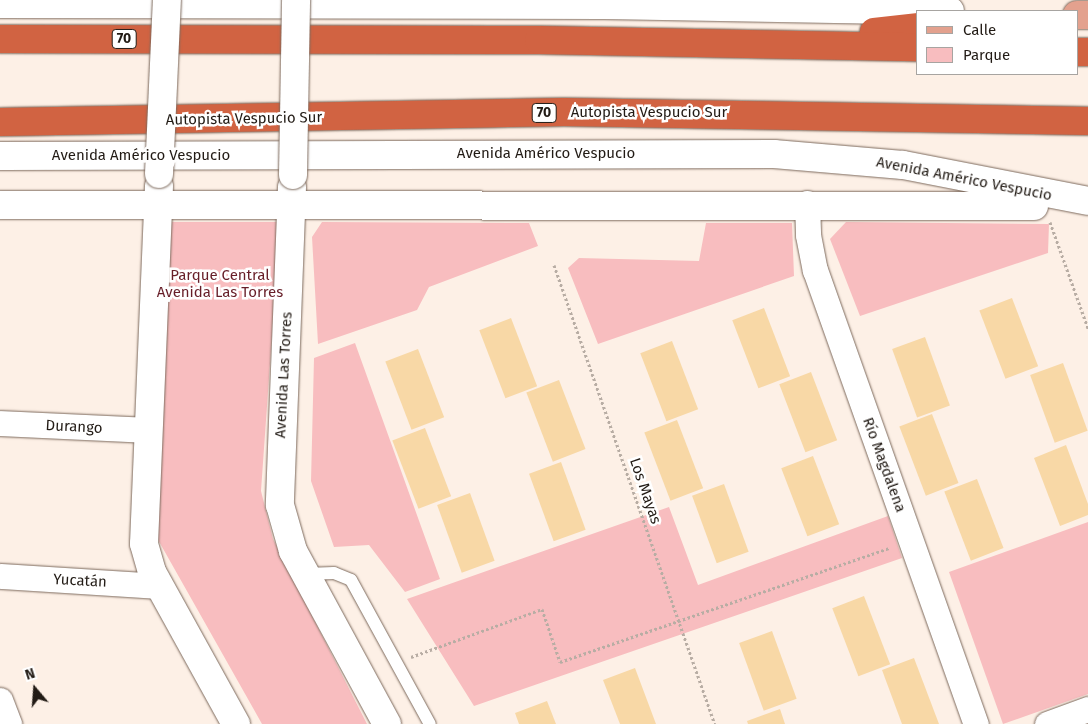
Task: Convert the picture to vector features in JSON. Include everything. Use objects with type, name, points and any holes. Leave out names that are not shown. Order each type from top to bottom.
[{"type":"highway","points":[[788,43],[916,27]]},
{"type":"highway","name":"70","points":[[0,39],[788,43],[916,47]]},
{"type":"highway","name":"Autopista Vespucio Sur","points":[[0,122],[564,112],[1088,121]]},
{"type":"street","points":[[167,0],[144,544],[148,564],[159,586],[236,724]]},
{"type":"street","name":"Avenida Las Torres","points":[[296,0],[292,205],[279,488],[287,536],[305,574],[388,724]]},
{"type":"street","points":[[0,4],[605,5],[916,10]]},
{"type":"street","name":"Avenida Américo Vespucio","points":[[0,156],[802,155],[911,167],[1020,191],[1088,202]]},
{"type":"street","name":"Avenida Américo Vespucio","points":[[0,205],[908,203],[1057,205],[1088,202]]},
{"type":"street","name":"Río Magdalena","points":[[807,203],[810,246],[815,270],[976,724]]},
{"type":"street","name":"Durango","points":[[0,423],[148,430]]},
{"type":"street","name":"Yucatán","points":[[0,576],[159,586]]},
{"type":"street","points":[[0,700],[9,724]]},
{"type":"street","points":[[1047,724],[1088,709]]},
{"type":"lane","points":[[305,574],[334,573],[350,580],[430,724]]},
{"type":"path","points":[[1057,205],[1050,222],[1088,328]]},
{"type":"path","name":"Los Mayas","points":[[554,265],[715,724]]},
{"type":"path","points":[[396,662],[542,609],[560,662],[911,540]]},
{"type":"green space","name":"Parque Central Avenida Las Torres","points":[[167,222],[280,222],[261,491],[273,539],[367,724],[262,724],[157,538]]},
{"type":"green space","points":[[322,222],[529,223],[538,246],[429,287],[417,310],[318,344],[312,237]]},
{"type":"green space","points":[[846,222],[1049,224],[1048,253],[860,316],[830,239]]},
{"type":"green space","points":[[706,223],[792,223],[794,276],[598,344],[568,268],[579,258],[699,261]]},
{"type":"green space","points":[[355,343],[440,579],[405,592],[369,545],[334,547],[311,481],[314,358]]},
{"type":"green space","points":[[669,507],[698,585],[888,516],[902,558],[474,706],[407,599]]},
{"type":"green space","points":[[1088,522],[1088,694],[1003,724],[949,572]]},
{"type":"building","points":[[1012,298],[1038,366],[1005,379],[979,311]]},
{"type":"building","points":[[764,308],[790,376],[758,388],[732,320]]},
{"type":"building","points":[[511,318],[537,386],[505,398],[479,330]]},
{"type":"building","points":[[925,337],[950,406],[917,418],[892,349]]},
{"type":"building","points":[[672,341],[698,409],[666,421],[640,353]]},
{"type":"building","points":[[418,349],[444,417],[411,430],[385,362]]},
{"type":"building","points":[[1063,363],[1088,431],[1055,443],[1030,375]]},
{"type":"building","points":[[811,372],[837,440],[805,452],[779,384]]},
{"type":"building","points":[[559,380],[586,449],[553,462],[526,393]]},
{"type":"building","points":[[932,414],[959,483],[926,496],[899,427]]},
{"type":"building","points":[[677,420],[703,488],[670,501],[644,433]]},
{"type":"building","points":[[425,428],[451,496],[418,509],[392,441]]},
{"type":"building","points":[[1066,445],[1088,504],[1088,515],[1060,526],[1034,458]]},
{"type":"building","points":[[813,456],[839,524],[807,536],[781,468]]},
{"type":"building","points":[[561,462],[586,530],[554,541],[529,474]]},
{"type":"building","points":[[977,479],[1004,548],[971,561],[944,492]]},
{"type":"building","points":[[724,484],[749,552],[717,563],[692,496]]},
{"type":"building","points":[[470,493],[495,561],[462,573],[437,505]]},
{"type":"building","points":[[864,596],[890,664],[858,676],[832,608]]},
{"type":"building","points":[[772,631],[797,699],[764,711],[739,643]]},
{"type":"building","points":[[914,658],[939,724],[902,724],[882,670]]},
{"type":"building","points":[[635,668],[656,724],[620,724],[603,680]]},
{"type":"building","points":[[547,701],[556,724],[519,724],[515,713]]},
{"type":"building","points":[[780,709],[785,724],[748,724],[747,721]]}]
